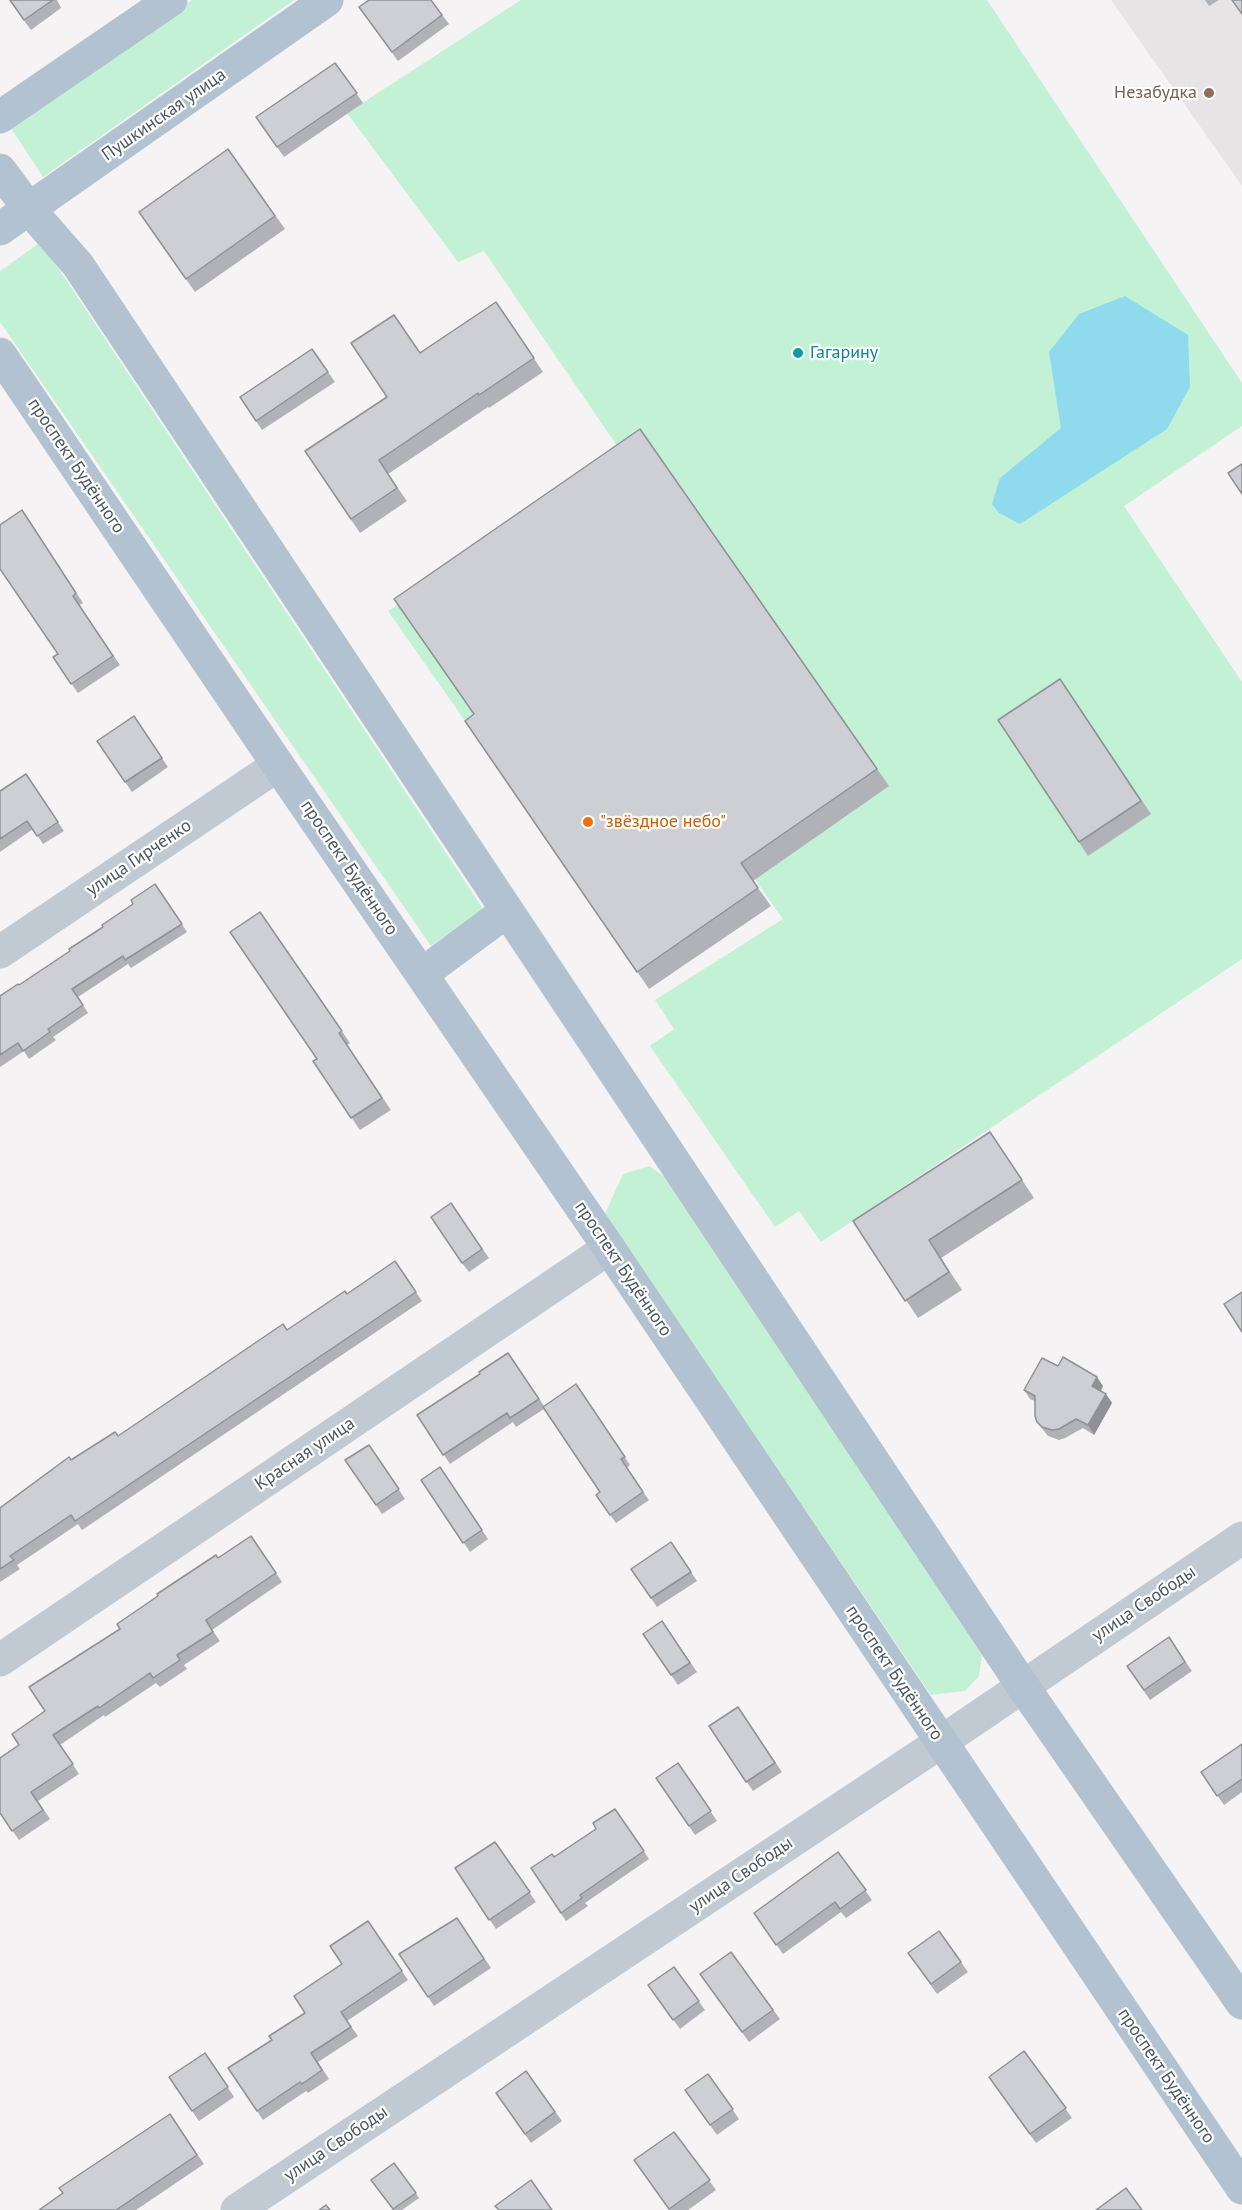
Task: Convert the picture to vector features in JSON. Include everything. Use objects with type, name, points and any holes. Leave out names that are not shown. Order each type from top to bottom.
[{"type":"main road","points":[[0,117],[171,0]]},
{"type":"main road","name":"Пушкинская улица","points":[[0,229],[327,0]]},
{"type":"main road","points":[[0,170],[29,209],[78,265],[1022,1685],[1242,2003]]},
{"type":"main road","name":"проспект Будённого","points":[[0,354],[609,1248],[1242,2188]]},
{"type":"main road","points":[[422,974],[507,911]]},
{"type":"street","name":"улица Гирченко","points":[[0,952],[278,765]]},
{"type":"street","name":"Красная улица","points":[[0,1660],[609,1248]]},
{"type":"street","name":"улица Свободы","points":[[237,2210],[941,1742],[1242,1538]]},
{"type":"shaded area","name":"Незабудка","points":[[1111,0],[1242,0],[1242,186]]},
{"type":"green space","points":[[192,0],[294,0],[43,177],[9,125]]},
{"type":"green space","points":[[521,0],[987,0],[1242,383],[1242,426],[1124,506],[1242,682],[1242,959],[821,1242],[799,1211],[775,1227],[650,1046],[674,1029],[655,1000],[783,919],[598,656],[477,738],[388,611],[626,459],[484,251],[458,262],[347,113]]},
{"type":"green space","points":[[41,242],[483,909],[431,946],[0,322],[0,271]]},
{"type":"green space","points":[[649,1166],[671,1181],[982,1655],[979,1676],[965,1691],[931,1695],[605,1214],[623,1174]]},
{"type":"water","points":[[1125,296],[1188,335],[1190,387],[1167,429],[1020,524],[999,513],[992,504],[1000,478],[1061,428],[1049,352],[1079,314]]},
{"type":"building","points":[[10,0],[53,0],[24,20]]},
{"type":"building","points":[[369,0],[431,0],[442,15],[392,52],[359,7]]},
{"type":"building","points":[[1232,0],[1242,0],[1242,14]]},
{"type":"building","points":[[335,63],[357,93],[277,147],[256,117]]},
{"type":"building","points":[[228,149],[275,216],[186,279],[139,212]]},
{"type":"building","points":[[496,302],[534,358],[379,460],[397,488],[351,519],[305,451],[387,397],[351,343],[394,315],[420,353]]},
{"type":"building","points":[[312,349],[328,372],[256,421],[240,397]]},
{"type":"building","points":[[640,429],[877,769],[741,863],[758,888],[637,972],[465,721],[474,714],[394,599]]},
{"type":"building","points":[[1242,464],[1242,494],[1228,473]]},
{"type":"building","points":[[22,510],[76,593],[73,596],[113,656],[71,684],[53,657],[58,654],[0,569],[0,525]]},
{"type":"building","points":[[1060,679],[1141,801],[1079,842],[998,720]]},
{"type":"building","points":[[134,716],[162,758],[125,782],[97,741]]},
{"type":"building","points":[[26,774],[58,822],[37,836],[27,821],[0,839],[0,791]]},
{"type":"building","points":[[155,884],[182,924],[125,960],[123,956],[72,989],[83,1005],[48,1029],[50,1032],[23,1051],[18,1043],[0,1055],[0,996],[70,951],[69,949],[133,904],[131,900]]},
{"type":"building","points":[[260,912],[342,1031],[339,1033],[382,1098],[351,1118],[313,1061],[317,1059],[230,932]]},
{"type":"building","points":[[990,1132],[1022,1180],[929,1240],[949,1272],[905,1301],[853,1221]]},
{"type":"building","points":[[451,1203],[482,1249],[462,1263],[431,1217]]},
{"type":"building","points":[[395,1261],[416,1292],[75,1521],[71,1515],[10,1556],[14,1560],[0,1569],[0,1508],[69,1457],[71,1460],[115,1432],[118,1436],[283,1324],[287,1330],[345,1291],[347,1294]]},
{"type":"building","points":[[1242,1292],[1242,1332],[1224,1304]]},
{"type":"building","points":[[508,1353],[539,1399],[510,1418],[507,1413],[443,1455],[417,1415]]},
{"type":"building","points":[[1063,1357],[1097,1377],[1092,1386],[1106,1394],[1088,1425],[1076,1419],[1059,1429],[1052,1430],[1042,1427],[1037,1422],[1035,1396],[1024,1390],[1042,1358],[1058,1366]]},
{"type":"building","points":[[576,1384],[625,1457],[621,1459],[643,1492],[610,1515],[596,1495],[600,1492],[543,1407]]},
{"type":"building","points":[[369,1445],[399,1489],[376,1505],[345,1460]]},
{"type":"building","points":[[440,1467],[482,1530],[463,1543],[421,1480]]},
{"type":"building","points":[[251,1536],[276,1573],[206,1620],[213,1632],[177,1655],[180,1660],[153,1678],[150,1673],[99,1708],[98,1706],[53,1735],[73,1764],[31,1792],[43,1810],[12,1831],[0,1813],[0,1758],[19,1745],[12,1734],[45,1711],[29,1687],[120,1629],[117,1624],[158,1596],[157,1594],[216,1555],[218,1558]]},
{"type":"building","points":[[671,1542],[691,1572],[651,1598],[631,1569]]},
{"type":"building","points":[[662,1621],[690,1663],[671,1675],[643,1634]]},
{"type":"building","points":[[1169,1637],[1185,1662],[1144,1690],[1127,1666]]},
{"type":"building","points":[[738,1707],[775,1763],[746,1782],[709,1726]]},
{"type":"building","points":[[1242,1744],[1242,1779],[1217,1796],[1201,1772]]},
{"type":"building","points":[[678,1763],[711,1811],[689,1826],[656,1778]]},
{"type":"building","points":[[615,1809],[644,1851],[580,1895],[582,1898],[561,1913],[531,1868],[552,1854],[554,1857],[596,1829],[593,1823]]},
{"type":"building","points":[[495,1842],[530,1892],[489,1920],[455,1868]]},
{"type":"building","points":[[838,1852],[866,1890],[840,1909],[835,1902],[776,1945],[754,1913]]},
{"type":"building","points":[[457,1918],[484,1959],[428,1997],[399,1954]]},
{"type":"building","points":[[368,1921],[402,1971],[341,2012],[351,2027],[311,2053],[322,2070],[257,2111],[228,2068],[272,2040],[269,2036],[305,2013],[294,1996],[342,1964],[330,1946]]},
{"type":"building","points":[[939,1931],[961,1962],[931,1984],[908,1953]]},
{"type":"building","points":[[731,1952],[773,2010],[742,2032],[700,1974]]},
{"type":"building","points":[[674,1967],[699,2001],[673,2020],[648,1985]]},
{"type":"building","points":[[1024,2051],[1066,2108],[1030,2134],[989,2077]]},
{"type":"building","points":[[205,2053],[228,2087],[192,2111],[169,2077]]},
{"type":"building","points":[[526,2071],[555,2112],[525,2134],[496,2093]]},
{"type":"building","points":[[708,2074],[733,2109],[710,2125],[685,2090]]},
{"type":"building","points":[[170,2114],[197,2155],[116,2210],[39,2210],[63,2193],[59,2188]]},
{"type":"building","points":[[674,2132],[710,2180],[669,2209],[634,2160]]},
{"type":"building","points":[[394,2163],[416,2193],[393,2209],[371,2180]]},
{"type":"building","points":[[531,2180],[552,2210],[499,2210],[495,2206]]},
{"type":"building","points":[[1126,2188],[1142,2210],[1096,2210]]},
{"type":"building","points":[[326,2205],[330,2210],[319,2210]]},
{"type":"place","name":"Незабудка","points":[[1209,93]]},
{"type":"place","name":"Гагарину","points":[[798,353]]},
{"type":"place","name":"\"звёздное небо\"","points":[[588,822]]}]
